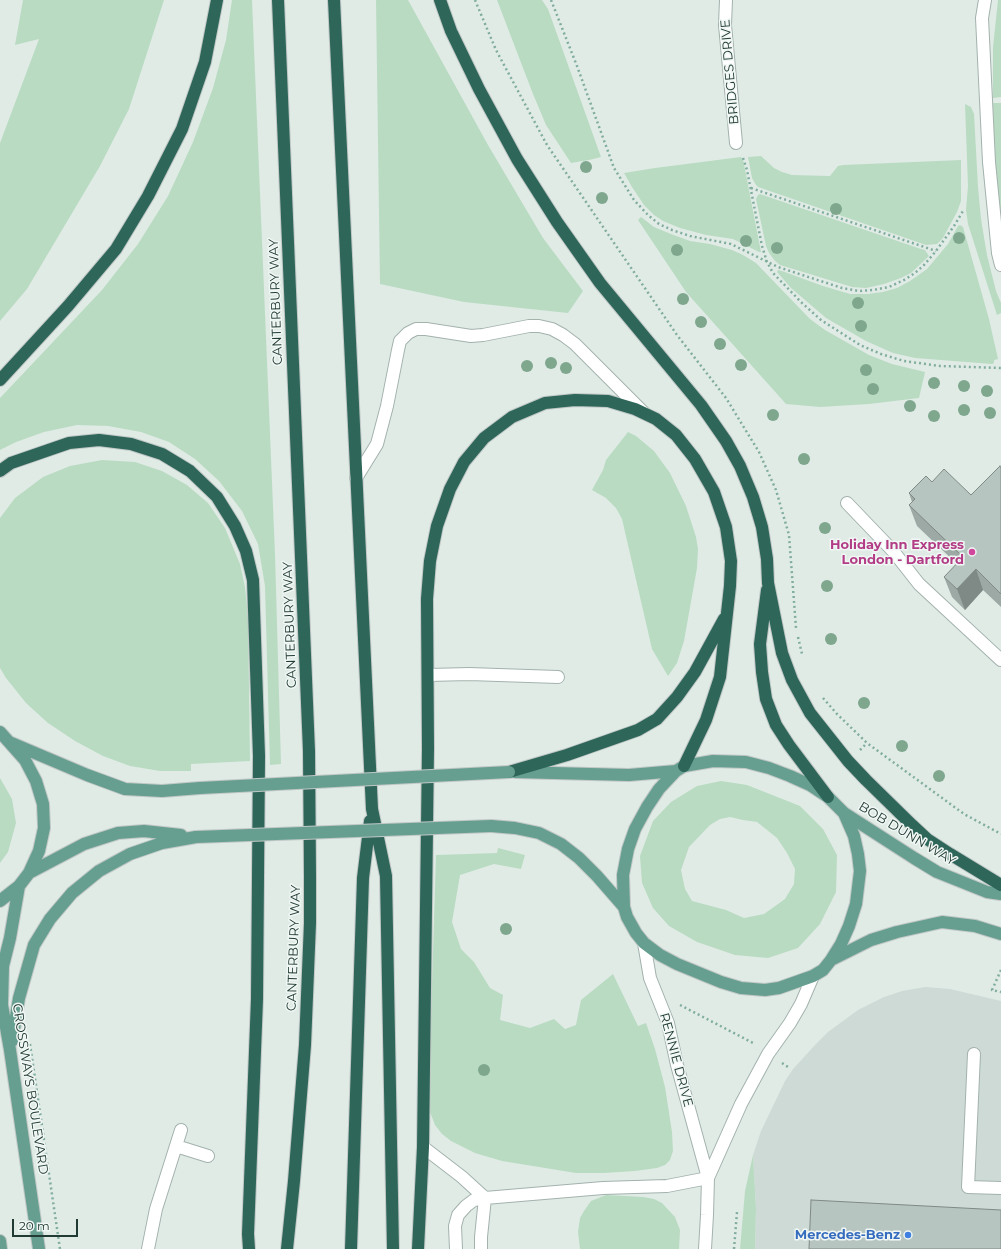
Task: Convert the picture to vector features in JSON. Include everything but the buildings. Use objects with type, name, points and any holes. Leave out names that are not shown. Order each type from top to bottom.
[{"type":"highway","points":[[0,380],[68,306],[116,249],[148,196],[182,129],[205,62],[217,0]]},
{"type":"highway","name":"CANTERBURY WAY","points":[[278,0],[309,751],[310,877],[310,924],[305,1045],[297,1150],[286,1249]]},
{"type":"highway","points":[[334,0],[372,809],[386,876],[393,1249]]},
{"type":"highway","points":[[440,0],[451,31],[478,89],[517,159],[557,222],[600,283],[642,336],[695,397],[726,440],[748,484],[761,521],[765,541],[768,583],[781,648],[786,667],[800,695],[818,723],[848,761],[912,825],[928,839],[950,854],[996,882]]},
{"type":"highway","points":[[418,1249],[423,1147],[428,674],[427,599],[430,562],[437,526],[450,489],[464,462],[484,438],[512,417],[546,403],[575,400],[600,400],[625,405],[656,419],[670,429],[684,444],[702,470],[719,504],[726,527],[731,561],[730,586],[720,677],[706,720],[680,769]]},
{"type":"highway","points":[[0,471],[11,463],[69,443],[99,440],[137,446],[162,454],[190,471],[217,497],[235,526],[246,551],[254,596],[259,756],[257,998],[248,1234],[249,1249]]},
{"type":"highway","points":[[768,583],[760,644],[766,699],[776,725],[828,797]]},
{"type":"highway","points":[[509,772],[567,755],[638,730],[657,719],[677,697],[695,672],[726,614]]},
{"type":"highway","points":[[351,1247],[363,878],[372,809]]},
{"type":"main road","points":[[0,732],[25,760],[36,780],[43,804],[44,828],[39,851],[29,872],[19,886],[0,901]]},
{"type":"main road","points":[[9,742],[87,775],[126,789],[162,791],[509,772],[629,775],[680,769],[713,761],[746,762],[769,768],[810,785],[828,797],[844,812],[854,836],[860,871],[856,904],[841,944],[823,970],[813,976],[779,988],[765,990],[741,988],[721,982],[677,964],[660,955],[644,943],[636,933],[627,917],[624,907],[623,875],[628,849],[634,829],[647,807],[659,789],[680,769]]},
{"type":"main road","name":"BOB DUNN WAY","points":[[844,812],[929,867],[953,879],[987,892],[1001,894]]},
{"type":"main road","points":[[29,872],[84,844],[118,834],[144,832],[196,837],[491,826],[516,828],[539,833],[561,844],[598,876],[624,907]]},
{"type":"main road","points":[[10,1050],[19,998],[34,945],[50,919],[72,893],[100,872],[130,854],[162,843],[196,837]]},
{"type":"main road","name":"CROSSWAYS BOULEVARD","points":[[19,886],[10,938],[3,966],[2,1005],[39,1249]]},
{"type":"main road","points":[[831,960],[871,940],[897,932],[942,922],[975,926],[1001,934]]},
{"type":"main road","points":[[0,1241],[1,1249]]},
{"type":"street","name":"BRIDGES DRIVE","points":[[726,0],[725,25],[736,143]]},
{"type":"street","points":[[985,0],[982,18],[988,162],[998,252],[1001,265]]},
{"type":"street","points":[[356,478],[377,444],[388,406],[399,343],[406,334],[416,329],[426,329],[471,336],[529,326],[540,326],[552,329],[575,344],[644,413]]},
{"type":"street","points":[[848,503],[893,551],[919,584],[1001,660]]},
{"type":"street","points":[[428,674],[469,674],[558,678]]},
{"type":"street","name":"RENNIE DRIVE","points":[[644,943],[650,978],[668,1023],[677,1065],[708,1178],[705,1249]]},
{"type":"street","name":"RENNIE DRIVE","points":[[708,1178],[741,1104],[768,1054],[790,1023],[801,1004],[813,976]]},
{"type":"street","points":[[974,1054],[968,1187],[1001,1188]]},
{"type":"street","points":[[148,1249],[156,1209],[181,1130]]},
{"type":"street","points":[[176,1146],[208,1156]]},
{"type":"street","points":[[423,1147],[462,1177],[486,1198]]},
{"type":"street","points":[[456,1249],[456,1226],[458,1216],[466,1206],[474,1200],[603,1188],[667,1186],[708,1178]]},
{"type":"street","points":[[481,1249],[480,1237],[486,1198]]},
{"type":"path","points":[[475,0],[496,50],[546,145]]},
{"type":"path","points":[[551,0],[614,168],[634,200],[659,224],[690,236],[731,244],[767,262],[842,288],[859,291],[889,287],[904,280],[924,265],[936,251],[963,211]]},
{"type":"path","points":[[736,143],[747,170],[762,246],[767,262],[773,273],[806,308],[828,325],[860,345],[881,354],[904,361],[940,366],[1001,368]]},
{"type":"path","points":[[751,188],[936,251]]},
{"type":"path","points":[[1001,970],[992,990],[1001,992]]},
{"type":"path","points":[[679,1006],[680,1005],[756,1046]]},
{"type":"path","points":[[29,1041],[60,1249]]},
{"type":"path","points":[[734,1249],[737,1212]]},
{"type":"shaded area","points":[[925,987],[950,989],[1001,1001],[1001,1249],[755,1249],[756,1208],[753,1155],[761,1131],[785,1081],[793,1069],[828,1032],[858,1010],[884,997],[902,991]]},
{"type":"green space","points":[[23,0],[164,0],[129,109],[100,166],[27,289],[0,321],[0,143],[39,39],[15,45]]},
{"type":"green space","points":[[232,0],[252,0],[275,554],[281,764],[270,765],[265,586],[258,544],[242,511],[219,481],[195,459],[169,442],[141,432],[108,426],[77,425],[44,432],[16,442],[0,450],[0,398],[102,290],[138,244],[168,196],[193,142],[213,88],[226,40]]},
{"type":"green space","points":[[376,0],[408,0],[488,145],[543,238],[583,291],[568,313],[464,302],[380,284]]},
{"type":"green space","points":[[497,0],[542,0],[548,9],[601,157],[571,163],[546,125]]},
{"type":"green space","points":[[998,0],[1001,0],[1001,97],[993,98],[993,47]]},
{"type":"green space","points":[[993,103],[1001,103],[1001,219],[994,152]]},
{"type":"green space","points":[[965,104],[971,107],[974,114],[981,219],[987,255],[996,291],[1001,303],[1001,313],[997,315],[968,224],[966,210],[968,186]]},
{"type":"green space","points":[[761,156],[774,168],[792,175],[830,176],[838,166],[843,165],[961,160],[961,201],[957,212],[943,238],[937,244],[926,245],[758,187],[752,178],[748,157]]},
{"type":"green space","points":[[741,157],[743,159],[761,252],[733,239],[706,235],[680,228],[663,221],[654,215],[644,205],[624,173],[655,168]]},
{"type":"green space","points":[[760,194],[925,250],[929,256],[911,273],[884,284],[866,288],[852,287],[780,265],[769,253],[766,246],[756,199]]},
{"type":"green space","points":[[641,217],[654,227],[671,234],[690,241],[710,244],[732,250],[743,255],[756,263],[810,319],[825,330],[869,355],[892,364],[925,372],[919,398],[869,404],[820,407],[786,404],[686,292],[638,220]]},
{"type":"green space","points":[[960,225],[963,227],[989,319],[998,359],[994,360],[994,363],[992,364],[915,358],[893,353],[866,341],[826,318],[791,288],[777,272],[778,270],[782,271],[850,294],[883,292],[897,288],[927,269],[948,244]]},
{"type":"green space","points":[[628,432],[636,436],[654,451],[670,473],[686,506],[696,537],[698,549],[697,568],[684,641],[677,663],[668,676],[652,649],[622,519],[616,508],[606,498],[592,490],[603,470],[606,460]]},
{"type":"green space","points":[[102,460],[135,462],[162,471],[187,485],[208,503],[225,528],[240,564],[245,587],[248,617],[250,761],[191,764],[191,771],[160,771],[130,766],[103,756],[75,741],[48,723],[26,703],[0,668],[0,518],[15,498],[43,477],[70,466]]},
{"type":"green space","points":[[0,778],[12,799],[16,823],[8,852],[0,863]]},
{"type":"green space","points":[[721,781],[747,785],[800,806],[823,829],[837,855],[836,892],[820,924],[798,948],[768,958],[735,955],[697,942],[669,926],[653,908],[642,883],[640,856],[653,821],[671,802],[697,786]],"holes":[[[730,817],[757,822],[777,838],[795,869],[794,884],[785,899],[764,914],[744,918],[726,910],[692,901],[685,889],[681,870],[689,847],[710,825],[720,819]]]},
{"type":"green space","points":[[498,848],[525,855],[521,869],[494,864],[460,875],[452,922],[461,949],[474,962],[490,988],[503,995],[500,1020],[530,1028],[554,1019],[565,1029],[576,1025],[581,1000],[613,974],[638,1026],[646,1023],[655,1049],[665,1087],[672,1132],[673,1151],[670,1160],[665,1165],[657,1168],[635,1171],[576,1173],[502,1161],[475,1153],[451,1141],[442,1134],[435,1125],[430,1112],[430,1048],[436,855],[497,853]]},
{"type":"green space","points":[[753,1155],[756,1208],[755,1249],[740,1249],[745,1191]]},
{"type":"green space","points":[[606,1195],[643,1197],[654,1199],[662,1203],[675,1217],[680,1230],[679,1249],[580,1249],[578,1232],[580,1218],[591,1201]]},
{"type":"place","name":"Holiday Inn Express London - Dartford","points":[[972,552]]},
{"type":"place","name":"Mercedes-Benz","points":[[908,1235]]}]
